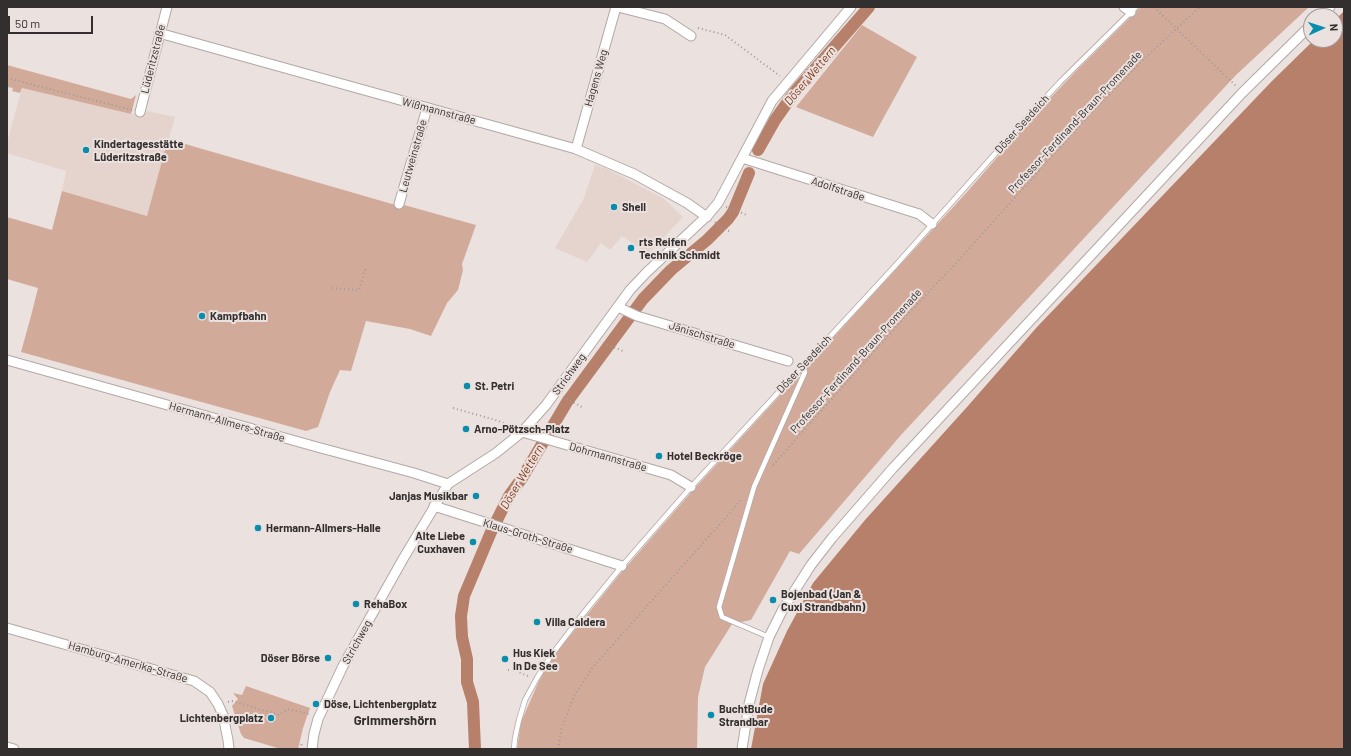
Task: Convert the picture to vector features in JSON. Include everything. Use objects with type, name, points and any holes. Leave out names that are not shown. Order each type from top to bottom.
[{"type":"street","name":"Lüderitzstraße","points":[[140,112],[159,33],[167,7]]},
{"type":"street","points":[[617,7],[665,19],[691,36]]},
{"type":"street","name":"Hagens Weg","points":[[576,149],[617,7]]},
{"type":"street","name":"Strichweg","points":[[312,749],[318,719],[345,663],[403,558],[448,484],[496,453],[522,432],[546,405],[630,290],[706,217],[718,203],[772,101],[851,7]]},
{"type":"street","name":"Wißmannstraße","points":[[159,33],[576,149],[634,174],[687,203],[706,217]]},
{"type":"street","points":[[742,749],[749,704],[769,637],[783,609],[811,565],[832,538],[879,484],[1242,93],[1303,33]]},
{"type":"street","name":"Leutweinstraße","points":[[399,204],[427,108]]},
{"type":"street","name":"Adolfstraße","points":[[742,158],[919,214],[932,224]]},
{"type":"street","name":"Jänischstraße","points":[[618,307],[632,314],[788,361]]},
{"type":"street","name":"Hermann-Allmers-Straße","points":[[7,360],[316,447],[414,472],[448,484]]},
{"type":"street","name":"Dohrmannstraße","points":[[522,432],[671,475],[691,487]]},
{"type":"street","name":"Klaus-Groth-Straße","points":[[434,506],[622,566]]},
{"type":"street","name":"Hamburg-Amerika-Straße","points":[[7,628],[194,682],[210,692],[218,704],[223,716],[229,749]]},
{"type":"street","points":[[7,747],[14,749]]},
{"type":"lane","name":"Döser Seedeich","points":[[514,749],[519,720],[525,700],[537,678],[550,657],[622,566],[691,487],[1057,86],[1130,9]]},
{"type":"lane","points":[[769,637],[722,617],[718,607],[754,487],[805,372],[803,366]]},
{"type":"path","points":[[1154,7],[1242,93]]},
{"type":"path","name":"Professor-Ferdinand-Braun-Promenade","points":[[769,469],[903,319],[957,262],[1091,113],[1147,56],[1200,7]]},
{"type":"path","points":[[695,27],[725,35],[788,82]]},
{"type":"path","points":[[7,78],[140,112]]},
{"type":"path","points":[[729,208],[747,216]]},
{"type":"path","points":[[718,225],[723,230],[732,232]]},
{"type":"path","points":[[332,288],[359,290],[366,267]]},
{"type":"path","points":[[605,344],[624,351]]},
{"type":"path","points":[[566,398],[572,403],[584,408]]},
{"type":"path","points":[[453,408],[499,421],[522,432]]},
{"type":"path","points":[[558,749],[562,727],[574,696],[593,667],[754,487]]},
{"type":"path","points":[[508,670],[516,671],[528,676]]},
{"type":"path","points":[[233,701],[279,715],[288,709],[309,714]]},
{"type":"shaded area","points":[[1141,7],[1309,7],[1303,8],[1303,13],[1236,75],[901,435],[799,554],[790,551],[751,620],[732,624],[705,667],[698,697],[697,749],[517,749],[521,722],[539,681],[552,658],[620,574],[694,489],[967,192],[1033,116]]},
{"type":"shaded area","points":[[1344,11],[1344,749],[751,749],[763,684],[787,631],[813,583],[865,520],[1037,327],[1272,81],[1306,48],[1343,48]]},
{"type":"shaded area","points":[[862,25],[917,57],[873,137],[796,107]]},
{"type":"shaded area","points":[[7,65],[131,99],[136,95],[131,114],[22,88],[20,93],[12,91],[13,88],[7,87]]},
{"type":"shaded area","name":"Kindertagesstätte Lüderitzstraße","points":[[22,88],[131,114],[143,116],[147,111],[175,117],[147,216],[62,191],[66,171],[7,153],[7,143]]},
{"type":"shaded area","points":[[168,139],[392,204],[404,205],[476,225],[462,264],[463,270],[458,290],[447,303],[431,336],[410,329],[366,321],[351,371],[340,370],[330,392],[318,427],[306,431],[21,352],[38,288],[7,279],[7,217],[52,230],[62,191],[147,216]]},
{"type":"shaded area","points":[[595,165],[607,169],[663,198],[683,217],[648,254],[622,236],[610,250],[601,243],[587,262],[555,248],[583,200]]},
{"type":"shaded area","name":"Lichtenbergplatz","points":[[246,686],[310,708],[298,749],[281,749],[244,738],[241,734],[232,706],[238,699],[233,693],[242,695]]},
{"type":"waterway","name":"Döser Wettern","points":[[758,150],[775,120],[794,93],[869,7]]},
{"type":"waterway","name":"Döser Wettern","points":[[475,749],[473,702],[467,682],[467,659],[462,637],[461,616],[464,596],[491,532],[509,496],[522,478],[567,402],[643,299],[671,270],[707,240],[728,219],[733,212],[749,173]]},
{"type":"place","name":"Kindertagesstätte Lüderitzstraße","points":[[86,150]]},
{"type":"place","name":"Shell","points":[[614,207]]},
{"type":"place","name":"rts Reifen Technik Schmidt","points":[[631,248]]},
{"type":"place","name":"Kampfbahn","points":[[202,316]]},
{"type":"place","name":"St. Petri","points":[[467,386]]},
{"type":"place","name":"Arno-Pötzsch-Platz","points":[[466,429]]},
{"type":"place","name":"Hotel Beckröge","points":[[659,456]]},
{"type":"place","name":"Janjas Musikbar","points":[[476,496]]},
{"type":"place","name":"Hermann-Allmers-Halle","points":[[258,528]]},
{"type":"place","name":"Alte Liebe Cuxhaven","points":[[473,542]]},
{"type":"place","name":"Bojenbad (Jan & Cuxi Strandbahn)","points":[[773,600]]},
{"type":"place","name":"RehaBox","points":[[356,604]]},
{"type":"place","name":"Villa Caldera","points":[[537,622]]},
{"type":"place","name":"Döser Börse","points":[[328,658]]},
{"type":"place","name":"Hus Kiek In De See","points":[[505,659]]},
{"type":"place","name":"Döse, Lichtenbergplatz","points":[[316,704]]},
{"type":"place","name":"BuchtBude Strandbar","points":[[711,715]]},
{"type":"place","name":"Lichtenbergplatz","points":[[271,718]]},
{"type":"district","name":"Grimmershörn","points":[[395,721]]}]
